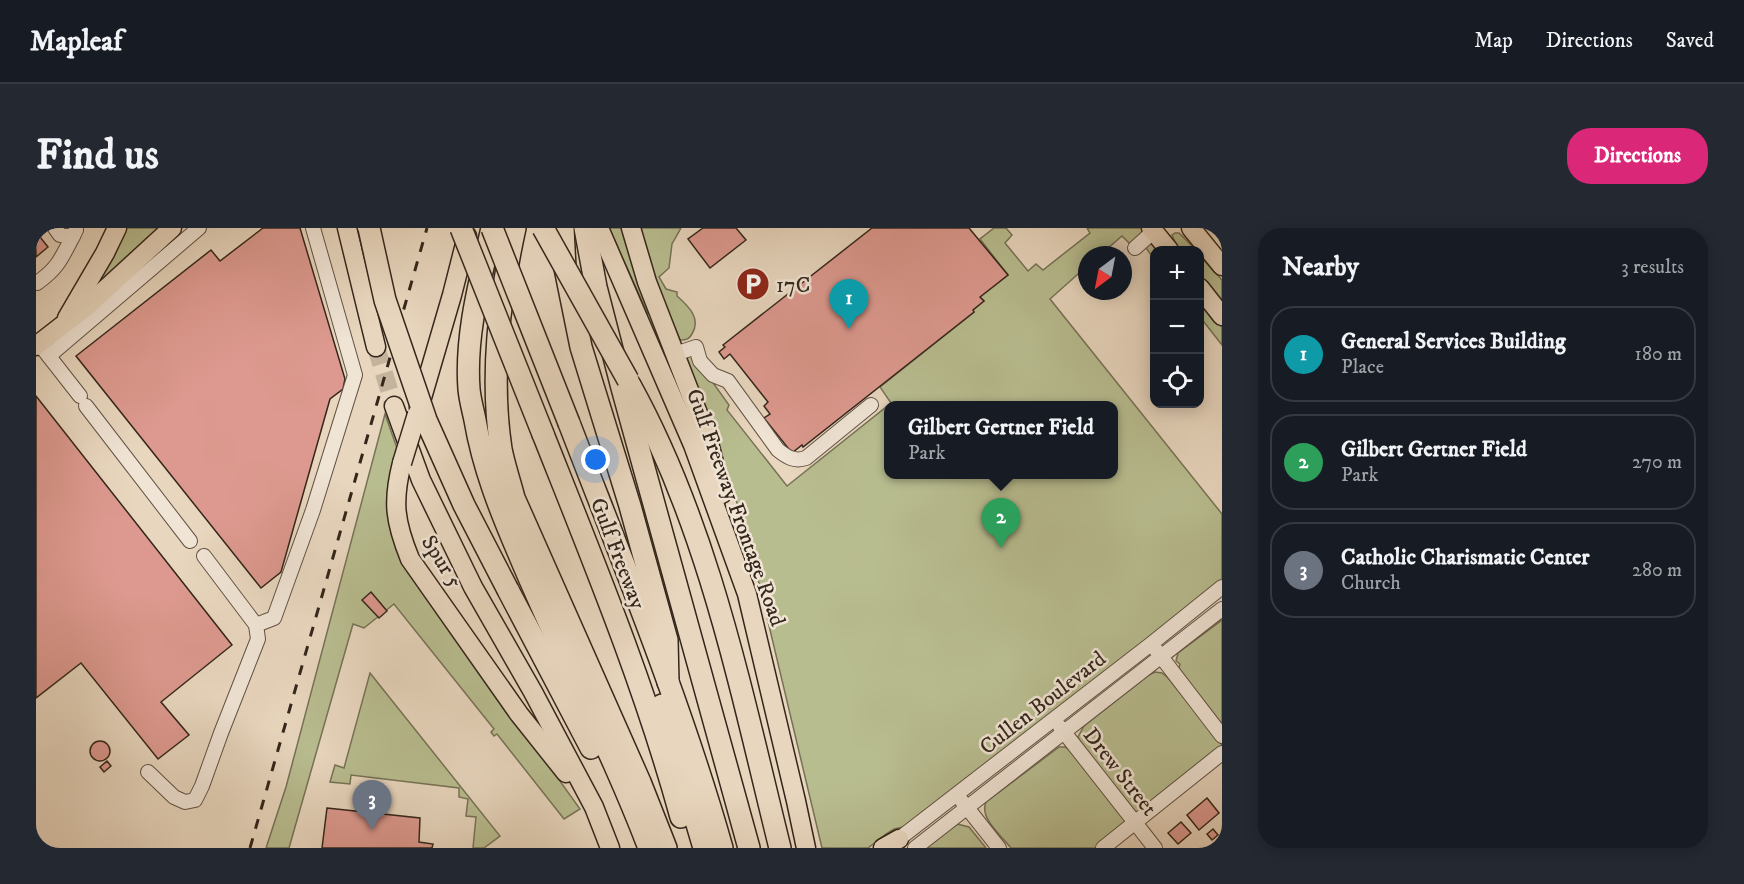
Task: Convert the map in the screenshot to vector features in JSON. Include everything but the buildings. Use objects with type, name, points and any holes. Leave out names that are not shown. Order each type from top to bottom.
[{"type":"highway","points":[[369,228],[385,300],[426,420],[464,505],[642,843]]},
{"type":"highway","name":"Gulf Freeway","points":[[460,228],[556,429],[668,682],[691,799],[704,848]]},
{"type":"highway","name":"Gulf Freeway","points":[[475,228],[556,429]]},
{"type":"highway","points":[[492,228],[475,304],[469,352],[469,390],[480,446],[495,497],[533,589],[619,775],[642,843]]},
{"type":"highway","name":"Gulf Freeway","points":[[492,228],[615,617],[640,688],[691,799],[722,848]]},
{"type":"highway","points":[[515,228],[498,333],[495,394],[501,451],[514,498],[666,848]]},
{"type":"highway","points":[[543,228],[639,401],[695,529],[736,664],[780,848]]},
{"type":"highway","points":[[563,228],[565,268],[581,346],[630,506],[667,640],[668,682]]},
{"type":"highway","points":[[585,228],[596,287],[622,388],[749,848]]},
{"type":"highway","name":"Gulf Freeway","points":[[689,848],[691,799]]},
{"type":"main road","points":[[64,323],[117,228]]},
{"type":"main road","points":[[41,348],[64,323],[86,307],[172,228]]},
{"type":"main road","points":[[347,228],[376,347]]},
{"type":"main road","name":"Spur 5","points":[[469,228],[452,295],[402,463],[397,486],[396,510],[399,533],[410,559],[519,714],[594,807]]},
{"type":"main road","name":"Gulf Freeway Frontage Road","points":[[599,228],[693,445],[747,594],[806,848]]},
{"type":"main road","points":[[631,228],[647,282],[708,439],[747,594]]},
{"type":"main road","points":[[1191,228],[1222,266]]},
{"type":"main road","points":[[1154,229],[1166,246]]},
{"type":"main road","points":[[1204,293],[1222,316]]},
{"type":"main road","points":[[394,406],[421,480],[473,587],[533,692],[594,807],[610,848]]},
{"type":"main road","points":[[801,825],[815,848]]},
{"type":"street","points":[[55,228],[60,235],[75,232]]},
{"type":"street","points":[[190,541],[41,348],[199,228]]},
{"type":"street","points":[[256,625],[274,618],[313,510],[355,375],[313,228]]},
{"type":"street","points":[[1135,248],[1154,229]]},
{"type":"street","points":[[36,283],[57,266],[75,232]]},
{"type":"street","points":[[675,354],[696,347],[700,361],[713,375],[728,381],[778,450],[793,459],[806,458],[871,405]]},
{"type":"street","points":[[148,772],[174,797],[185,802],[195,800],[258,639],[256,625],[204,556]]},
{"type":"street","name":"Cullen Boulevard","points":[[896,846],[956,794],[1222,587]]},
{"type":"street","name":"Cullen Boulevard","points":[[896,846],[967,808],[1222,609]]},
{"type":"street","points":[[1151,644],[1222,736]]},
{"type":"street","name":"Drew Street","points":[[1054,719],[1155,848]]},
{"type":"street","points":[[1103,848],[1222,753]]},
{"type":"street","points":[[956,794],[999,848]]},
{"type":"green space","points":[[126,228],[165,228],[83,301],[120,241]]},
{"type":"green space","points":[[609,228],[625,228],[652,312],[648,314]]},
{"type":"green space","points":[[641,228],[681,228],[672,244],[669,268],[659,277],[666,289],[677,292],[677,296],[692,312],[695,328],[688,339],[680,340],[652,271]]},
{"type":"green space","points":[[994,228],[1006,228],[1012,235],[1005,243],[1028,271],[1036,264],[1043,270],[1090,233],[1087,228],[1143,228],[1158,246],[1150,246],[1150,253],[1139,238],[1131,245],[1122,236],[1110,246],[1078,246],[1078,274],[1050,299],[1222,514],[1222,581],[908,826],[894,829],[868,848],[822,848],[746,529],[687,359],[691,352],[729,405],[727,410],[787,486],[884,409],[884,479],[1118,479],[1118,401],[890,401],[880,387],[974,312],[973,310],[984,301],[980,297],[1008,275],[980,239]]},
{"type":"green space","points":[[1179,233],[1192,246],[1176,246],[1172,235]]},
{"type":"green space","points":[[1204,260],[1222,280],[1222,309],[1204,286]]},
{"type":"green space","points":[[1204,304],[1222,327],[1222,345],[1204,322]]},
{"type":"green space","points":[[385,414],[398,451],[388,506],[392,536],[404,564],[580,809],[564,819],[497,734],[494,736],[491,732],[494,729],[394,604],[364,628],[353,624],[289,848],[266,848],[286,787]]},
{"type":"green space","points":[[1222,620],[1222,726],[1184,676],[1179,668],[1180,664],[1176,661],[1178,653]]},
{"type":"green space","points":[[1155,672],[1162,673],[1168,678],[1222,745],[1222,752],[1137,815],[1083,747],[1078,737],[1084,726]]},
{"type":"green space","points":[[370,673],[500,836],[484,848],[473,848],[476,817],[466,816],[468,799],[459,797],[459,788],[351,775],[350,784],[330,782],[335,765],[344,768]]},
{"type":"green space","points":[[1059,747],[1072,751],[1123,815],[1126,822],[1095,848],[1011,848],[988,820],[986,802]]},
{"type":"green space","points":[[957,824],[969,827],[986,848],[924,848]]},
{"type":"tunnel","points":[[376,347],[394,406]]},
{"type":"railway","points":[[250,848],[427,228]]},
{"type":"place","name":"17C","points":[[753,284]]},
{"type":"place","name":"General Services Building","points":[[849,329]]},
{"type":"place","name":"Gilbert Gertner Field","points":[[1001,548]]},
{"type":"place","name":"Catholic Charismatic Center","points":[[372,830]]}]
